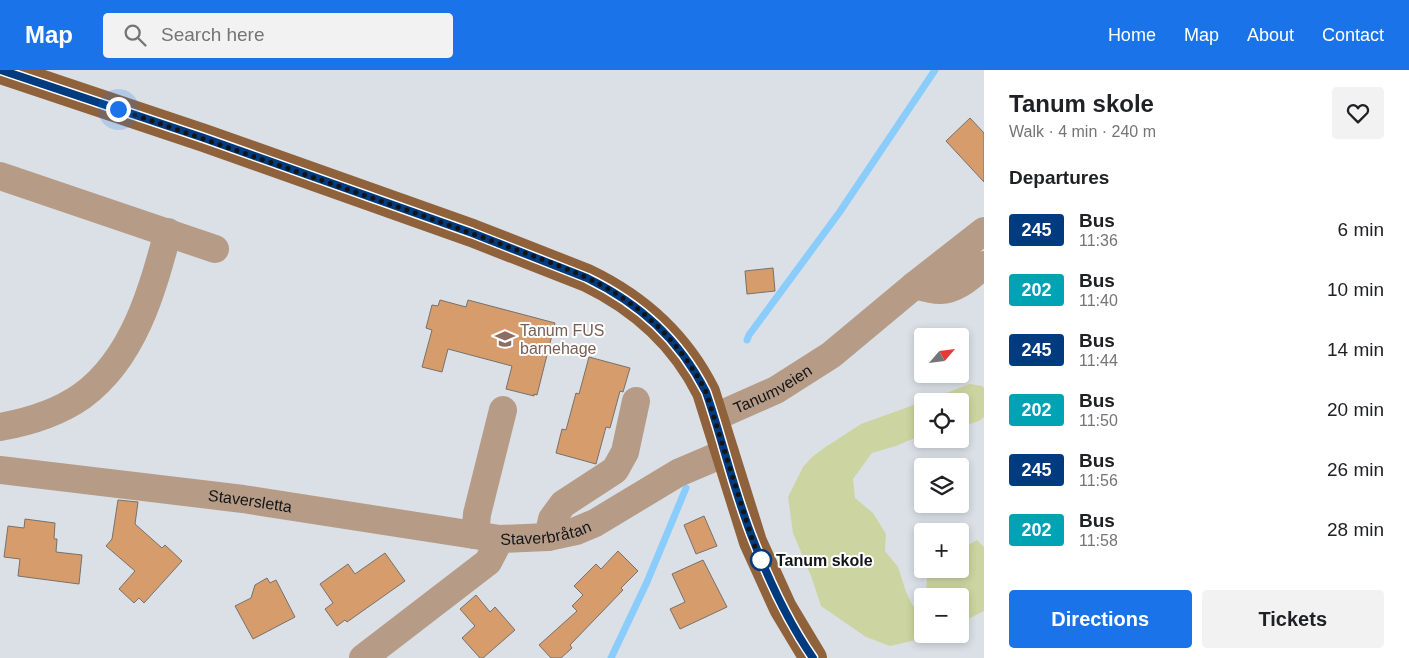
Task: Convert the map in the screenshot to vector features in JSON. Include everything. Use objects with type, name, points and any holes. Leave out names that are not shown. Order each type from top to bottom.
[{"type":"main road","points":[[1,70],[204,138],[472,233],[587,278],[636,307],[669,337],[698,375],[715,417]]},
{"type":"main road","name":"Tanumveien","points":[[715,417],[753,542],[783,608],[813,658]]},
{"type":"street","points":[[0,176],[215,249]]},
{"type":"street","name":"Tanumveien","points":[[715,417],[776,390],[824,360],[984,231]]},
{"type":"street","points":[[0,427],[28,422],[57,410],[82,396],[100,380],[134,333],[154,282],[168,232]]},
{"type":"street","points":[[915,285],[940,290],[952,288],[964,282],[984,265]]},
{"type":"street","points":[[548,537],[552,520],[563,504],[615,470],[625,452],[636,401]]},
{"type":"street","points":[[488,537],[477,514],[504,410]]},
{"type":"street","name":"Staverbråtan","points":[[363,658],[488,562],[488,537],[548,537],[576,531],[595,523],[678,472],[725,452]]},
{"type":"street","name":"Staversletta","points":[[0,470],[243,499],[488,537]]},
{"type":"green space","points":[[970,384],[982,386],[984,388],[984,417],[969,424],[969,393],[946,393]]},
{"type":"green space","points":[[914,405],[914,438],[872,453],[853,479],[855,498],[873,513],[886,534],[885,551],[898,567],[906,592],[914,606],[914,640],[890,646],[866,637],[821,606],[793,533],[788,497],[803,467],[812,457],[861,424]]},
{"type":"green space","points":[[977,540],[984,547],[984,611],[969,618],[969,588],[926,588],[927,578],[969,578],[969,545]]},
{"type":"building","points":[[970,118],[984,133],[984,182],[946,141]]},
{"type":"building","points":[[773,268],[775,291],[747,294],[745,271]]},
{"type":"building","points":[[440,300],[466,307],[468,300],[555,323],[537,395],[534,394],[534,396],[506,389],[512,366],[448,349],[442,372],[422,367],[432,330],[426,328],[432,305],[438,306]]},
{"type":"building","points":[[589,357],[630,368],[623,392],[620,391],[610,428],[606,427],[596,464],[556,453],[562,429],[566,430],[576,393],[579,394]]},
{"type":"building","points":[[118,500],[138,502],[135,524],[162,548],[165,545],[182,561],[144,603],[139,598],[134,603],[119,589],[135,571],[106,546],[112,539]]},
{"type":"building","points":[[704,516],[717,546],[696,554],[684,525]]},
{"type":"building","points":[[25,519],[55,523],[54,539],[57,539],[56,552],[82,555],[79,584],[18,576],[20,559],[4,557],[8,526],[24,528]]},
{"type":"building","points":[[618,551],[638,571],[621,588],[623,590],[570,645],[572,648],[561,658],[551,658],[539,645],[577,611],[572,606],[583,595],[574,586],[596,564],[601,569]]},
{"type":"building","points":[[385,553],[405,581],[347,622],[345,620],[337,626],[325,609],[333,603],[320,584],[348,564],[355,574]]},
{"type":"building","points":[[703,560],[727,607],[680,629],[670,609],[685,602],[672,574]]},
{"type":"building","points":[[267,578],[270,583],[276,580],[295,617],[253,639],[235,606],[251,598],[255,585]]},
{"type":"building","points":[[476,595],[490,612],[495,607],[515,630],[483,658],[480,658],[462,638],[475,626],[460,609]]},
{"type":"waterway","points":[[747,340],[839,213],[935,70]]},
{"type":"waterway","points":[[611,658],[647,582],[686,488]]},
{"type":"bus line","name":"245","points":[[1,70],[204,138],[472,233],[587,278],[636,307],[669,337],[698,375],[715,417],[753,542],[783,608],[813,658]]},
{"type":"place","name":"Tanum FUS barnehage","points":[[505,339]]},
{"type":"place","name":"Tanum skole","points":[[761,560]]},
{"type":"route","points":[[118,109],[533,256],[587,278],[636,307],[669,337],[698,375],[715,417],[753,542],[762,562],[761,560]]}]
